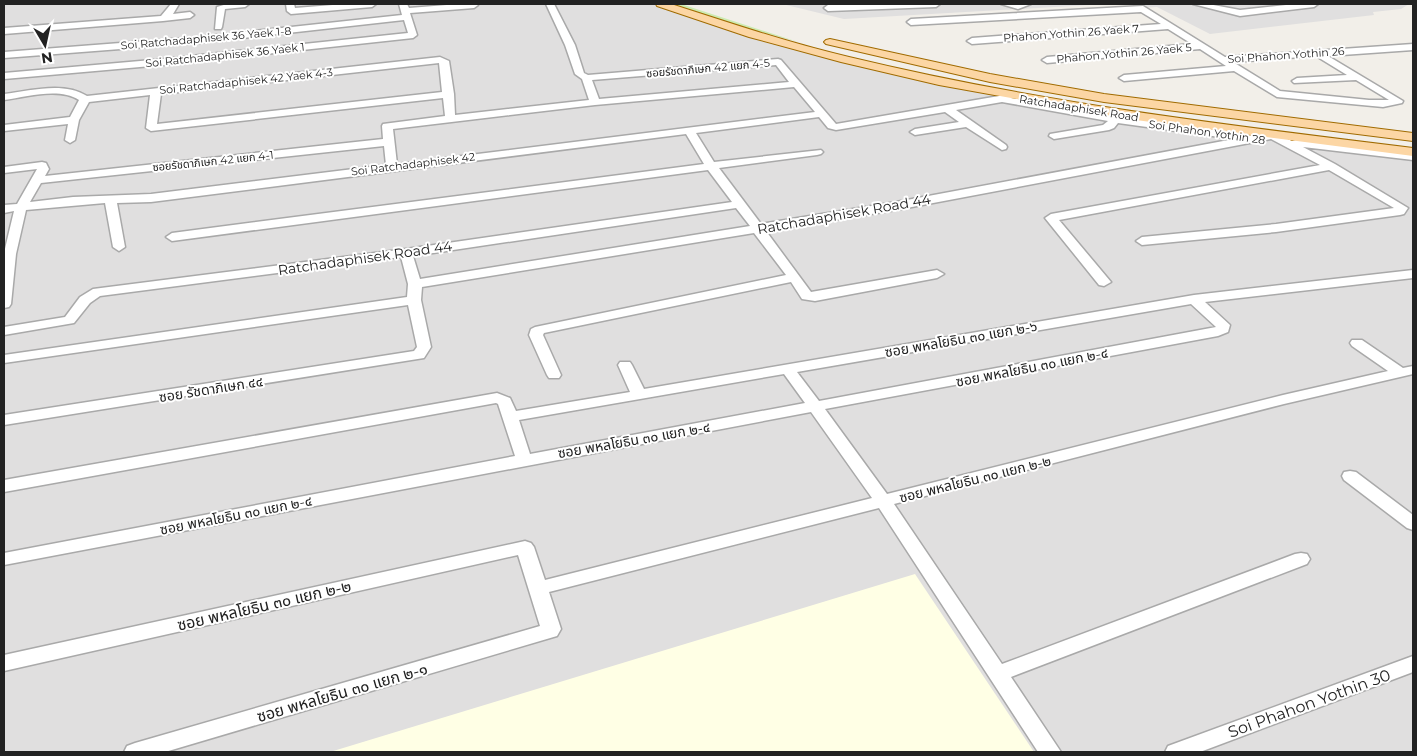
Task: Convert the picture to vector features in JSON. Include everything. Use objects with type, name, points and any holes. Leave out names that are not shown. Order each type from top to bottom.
[{"type":"main road","name":"Ratchadaphisek Road","points":[[662,4],[750,33],[854,62],[1005,97],[1133,117],[1413,152]]},
{"type":"main road","name":"Ratchadaphisek Road","points":[[692,4],[819,43],[885,60],[1049,94],[1173,114],[1413,142]]},
{"type":"main road","name":"Ratchadaphisek Road","points":[[766,26],[796,34]]},
{"type":"main road","name":"Ratchadaphisek Road","points":[[750,33],[929,75],[1054,100],[1210,123],[1413,148]]},
{"type":"main road","name":"Ratchadaphisek Road","points":[[821,40],[984,77],[1104,98],[1413,137]]},
{"type":"street","points":[[164,17],[175,4]]},
{"type":"street","points":[[218,27],[221,7],[244,4]]},
{"type":"street","points":[[290,4],[291,11],[372,4]]},
{"type":"street","points":[[550,4],[570,44],[580,74],[586,78],[595,102]]},
{"type":"street","points":[[828,8],[936,4]]},
{"type":"street","points":[[1006,4],[1018,6],[1028,4]]},
{"type":"street","points":[[1198,4],[1240,13],[1314,4]]},
{"type":"street","name":"Soi Ratchadaphisek 36 Yaek 1-8","points":[[4,55],[198,40],[405,11],[474,5]]},
{"type":"street","name":"Soi Phahon Yothin 26","points":[[911,22],[1143,10],[1222,60],[1413,47]]},
{"type":"street","name":"Soi Ratchadaphisek 36 Yaek 1","points":[[4,76],[163,62],[413,34],[405,11]]},
{"type":"street","points":[[4,31],[190,15]]},
{"type":"street","name":"Phahon Yothin 26 Yaek 7","points":[[972,41],[1170,26]]},
{"type":"street","name":"Phahon Yothin 26 Yaek 5","points":[[1047,60],[1201,46]]},
{"type":"street","points":[[25,74],[36,53]]},
{"type":"street","points":[[1222,60],[1277,94],[1383,104],[1398,101],[1317,53]]},
{"type":"street","name":"Soi Ratchadaphisek 42 Yaek 4-3","points":[[85,99],[432,58],[444,61],[449,94],[450,118]]},
{"type":"street","name":"ซอยรัชดาภิเษก 42 แยก 4-5","points":[[586,78],[778,62],[832,126],[1005,97]]},
{"type":"street","points":[[1124,78],[1235,68]]},
{"type":"street","points":[[1297,82],[1359,77]]},
{"type":"street","points":[[392,167],[387,126],[595,102],[797,84]]},
{"type":"street","points":[[156,91],[150,128],[449,94]]},
{"type":"street","points":[[4,97],[72,92],[85,99],[74,120],[70,140]]},
{"type":"street","name":"Soi Phahon Yothin 28","points":[[1005,97],[1115,119],[1413,158]]},
{"type":"street","points":[[946,108],[1002,147]]},
{"type":"street","name":"Soi Ratchadaphisek 42","points":[[4,209],[151,198],[822,114]]},
{"type":"street","points":[[1054,136],[1105,128],[1110,126],[1115,119]]},
{"type":"street","points":[[4,128],[74,120]]},
{"type":"street","points":[[915,132],[969,123]]},
{"type":"street","points":[[689,131],[711,166],[807,296],[815,297],[937,274]]},
{"type":"street","points":[[1142,240],[1276,228],[1400,211],[1402,208],[1331,166],[1272,135]]},
{"type":"street","name":"Ratchadaphisek Road 44","points":[[415,284],[896,206],[1272,135]]},
{"type":"street","name":"ซอยรัชดาภิเษก 42 แยก 4-1","points":[[38,180],[389,142]]},
{"type":"street","points":[[172,237],[817,152]]},
{"type":"street","points":[[4,170],[42,165],[43,169],[20,207],[10,254],[4,304]]},
{"type":"street","points":[[1104,282],[1051,218],[1331,166]]},
{"type":"street","points":[[110,200],[119,247]]},
{"type":"street","name":"Ratchadaphisek Road 44","points":[[4,331],[64,322],[74,316],[86,298],[98,292],[406,253],[740,204]]},
{"type":"street","points":[[4,360],[414,300],[415,284],[406,253]]},
{"type":"street","name":"ซอย พหลโยธิน ๓๐ แยก ๒-๖","points":[[510,417],[1194,299],[1413,274]]},
{"type":"street","points":[[554,375],[536,336],[536,332],[540,330],[794,277]]},
{"type":"street","name":"ซอย พหลโยธิน ๓๐ แยก ๒-๔","points":[[4,559],[524,460],[1218,332],[1223,329],[1223,325],[1194,299]]},
{"type":"street","name":"ซอย รัชดาภิเษก ๔๔","points":[[4,420],[419,354],[423,351],[424,347],[414,300]]},
{"type":"street","points":[[1357,343],[1407,371]]},
{"type":"street","points":[[625,365],[639,394]]},
{"type":"street","points":[[787,368],[884,502],[1050,752]]},
{"type":"street","name":"ซอย พหลโยธิน ๓๐ แยก ๒-๒","points":[[4,663],[525,548],[538,588],[1283,400],[1407,371]]},
{"type":"street","points":[[4,486],[497,398],[505,401],[524,460]]},
{"type":"street","points":[[1350,476],[1410,518]]},
{"type":"street","points":[[998,674],[1301,559]]},
{"type":"street","name":"ซอย พหลโยธิน ๓๐ แยก ๒-๑","points":[[135,752],[550,631],[551,629],[538,588]]},
{"type":"street","name":"Soi Phahon Yothin 30","points":[[1176,752],[1413,664]]},
{"type":"shaded area","points":[[4,4],[652,4],[838,59],[1222,131],[1413,154],[1413,752],[4,752]]},
{"type":"shaded area","points":[[782,4],[1107,4],[844,19]]},
{"type":"shaded area","points":[[1131,4],[1409,4],[1401,9],[1373,12],[1374,15],[1210,34],[1157,7],[1139,8]]},
{"type":"shaded area","points":[[915,574],[1034,752],[330,752]]},
{"type":"green space","points":[[668,4],[681,4],[798,42],[720,21]]}]
